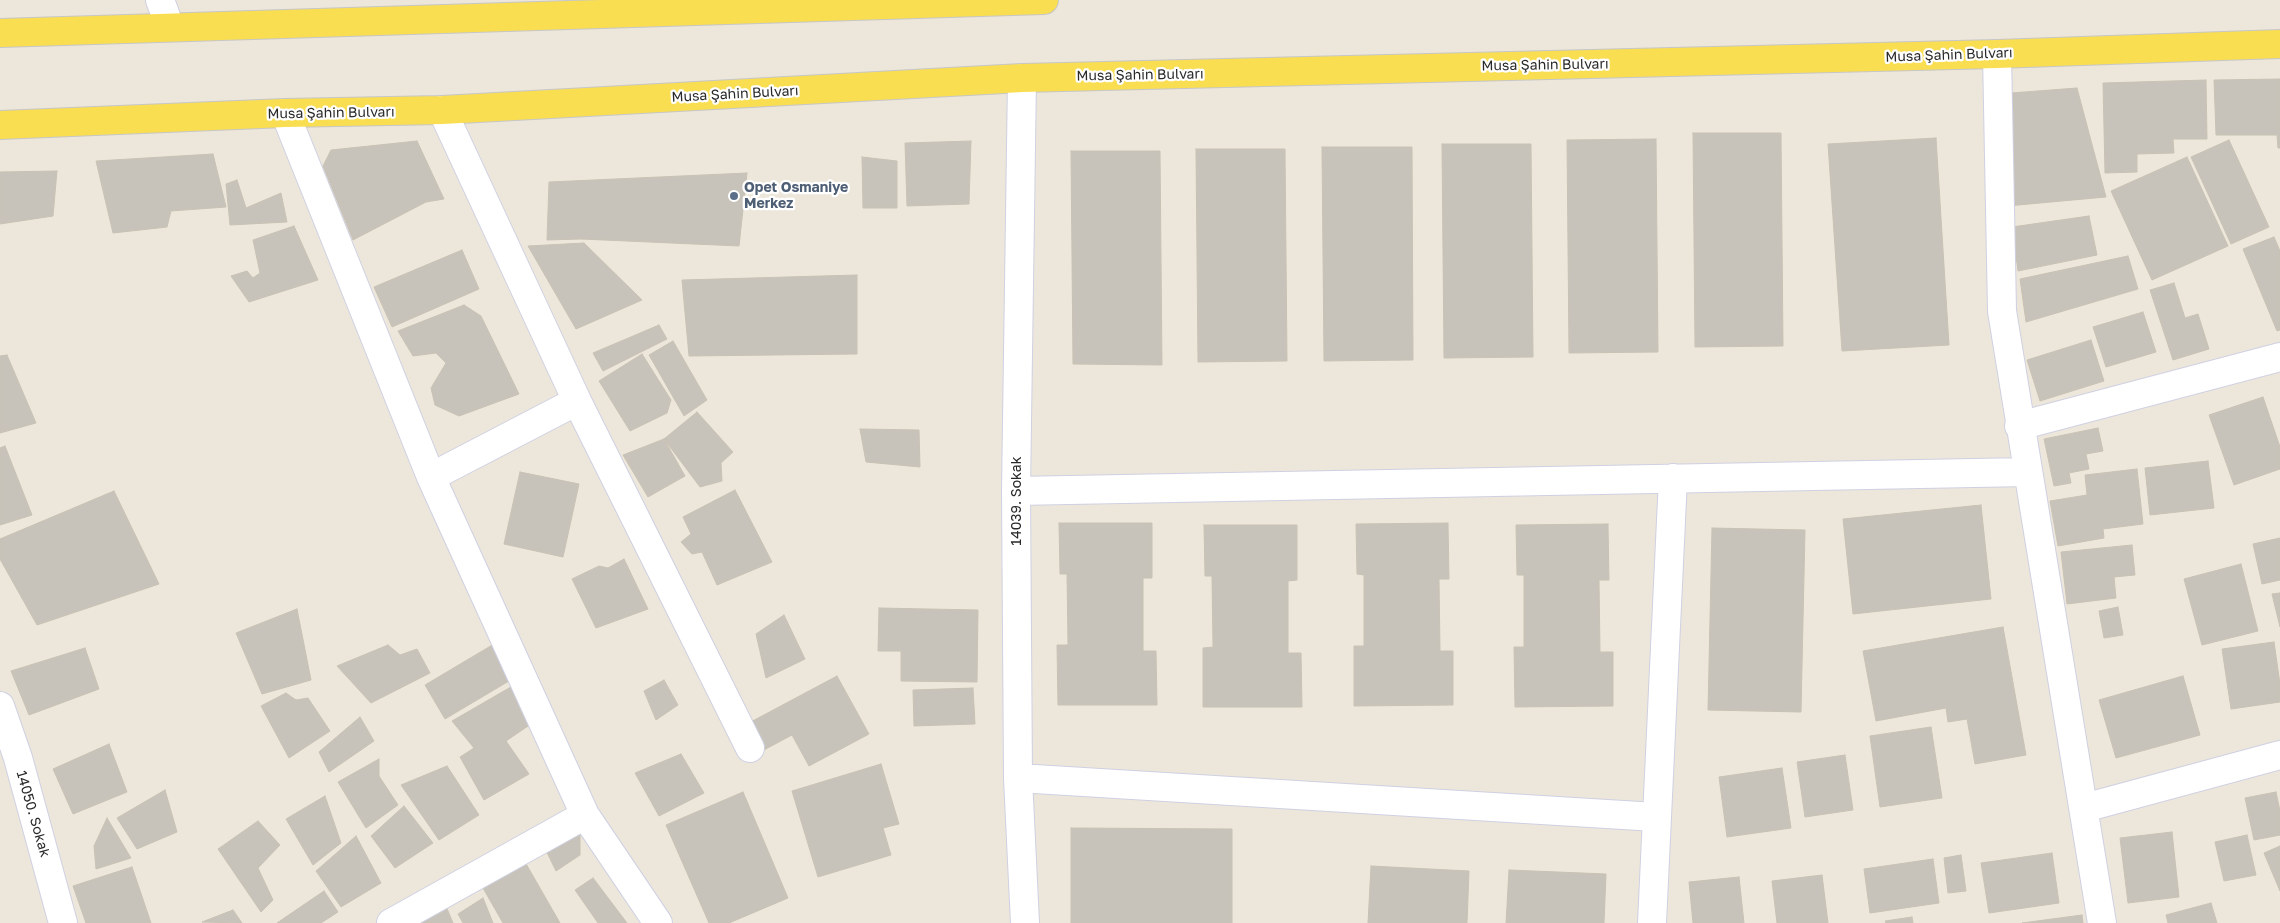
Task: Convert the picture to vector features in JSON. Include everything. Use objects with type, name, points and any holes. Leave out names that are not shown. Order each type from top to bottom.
[{"type":"main road","points":[[0,33],[1044,0]]},
{"type":"main road","name":"Musa Şahin Bulvarı","points":[[0,125],[442,110],[1022,78],[1997,54],[2280,44]]},
{"type":"street","points":[[160,0],[170,27]]},
{"type":"street","points":[[1997,54],[2002,311],[2102,923]]},
{"type":"street","name":"14039. Sokak","points":[[1022,78],[1016,491],[1018,778],[1025,923]]},
{"type":"street","points":[[442,110],[577,401],[750,748]]},
{"type":"street","points":[[285,114],[431,477],[585,815],[658,923]]},
{"type":"street","points":[[2020,426],[2280,357]]},
{"type":"street","points":[[431,477],[577,401]]},
{"type":"street","points":[[1016,491],[2027,472]]},
{"type":"street","points":[[1652,923],[1673,478]]},
{"type":"street","name":"14050. Sokak","points":[[0,706],[9,758],[63,923]]},
{"type":"street","points":[[2084,808],[2280,755]]},
{"type":"street","points":[[1018,778],[1656,818]]},
{"type":"street","points":[[391,923],[585,815]]},
{"type":"building","points":[[2280,79],[2280,148],[2278,148],[2277,135],[2216,135],[2214,80]]},
{"type":"building","points":[[2206,80],[2207,139],[2173,139],[2174,153],[2137,154],[2137,172],[2105,173],[2103,83]]},
{"type":"building","points":[[2077,88],[2106,197],[2007,206],[1998,94]]},
{"type":"building","points":[[1693,133],[1781,133],[1783,346],[1695,347]]},
{"type":"building","points":[[1936,138],[1949,345],[1842,351],[1828,144]]},
{"type":"building","points":[[1656,139],[1658,352],[1569,353],[1567,140]]},
{"type":"building","points":[[2229,140],[2269,227],[2231,244],[2191,157]]},
{"type":"building","points":[[417,141],[444,199],[426,202],[353,240],[323,166],[331,150]]},
{"type":"building","points":[[971,141],[969,204],[907,206],[905,143]]},
{"type":"building","points":[[1442,144],[1531,144],[1533,357],[1444,358]]},
{"type":"building","points":[[1322,147],[1412,147],[1413,360],[1324,361]]},
{"type":"building","points":[[1196,149],[1285,149],[1287,361],[1198,362]]},
{"type":"building","points":[[1071,151],[1160,151],[1162,365],[1073,364]]},
{"type":"building","points":[[213,154],[226,207],[171,211],[167,227],[113,233],[96,161]]},
{"type":"building","points":[[862,157],[897,161],[897,208],[863,208]]},
{"type":"building","points":[[2187,157],[2228,246],[2152,280],[2111,191]]},
{"type":"building","points":[[57,171],[53,216],[0,224],[0,172]]},
{"type":"building","points":[[747,173],[739,246],[581,239],[547,240],[549,182]]},
{"type":"building","points":[[237,180],[246,208],[281,193],[287,222],[230,225],[226,184]]},
{"type":"building","points":[[2089,216],[2097,255],[2018,271],[2012,227]]},
{"type":"building","points":[[294,226],[318,280],[249,302],[231,276],[247,271],[253,278],[260,273],[253,240]]},
{"type":"building","points":[[2274,237],[2280,251],[2280,330],[2277,331],[2243,249]]},
{"type":"building","points":[[584,243],[642,300],[576,329],[528,246]]},
{"type":"building","points":[[462,250],[479,289],[392,327],[374,287]]},
{"type":"building","points":[[2128,256],[2138,289],[2026,322],[2020,279]]},
{"type":"building","points":[[857,275],[857,354],[689,356],[682,280]]},
{"type":"building","points":[[2174,283],[2185,318],[2198,314],[2209,349],[2173,360],[2150,290]]},
{"type":"building","points":[[464,305],[481,316],[519,394],[459,416],[435,405],[431,388],[446,363],[436,353],[413,356],[398,331]]},
{"type":"building","points":[[2143,312],[2156,352],[2106,367],[2093,327]]},
{"type":"building","points":[[659,325],[667,339],[603,371],[593,353]]},
{"type":"building","points":[[2091,340],[2104,381],[2040,401],[2027,360]]},
{"type":"building","points":[[673,341],[707,400],[684,416],[649,355]]},
{"type":"building","points":[[642,354],[671,400],[667,413],[630,431],[599,381]]},
{"type":"building","points":[[7,355],[36,423],[0,433],[0,356]]},
{"type":"building","points":[[2263,397],[2280,447],[2280,469],[2234,485],[2209,415]]},
{"type":"building","points":[[697,412],[733,452],[721,463],[722,481],[700,487],[664,439]]},
{"type":"building","points":[[2098,428],[2103,451],[2086,454],[2089,469],[2069,473],[2071,483],[2054,486],[2044,439]]},
{"type":"building","points":[[860,429],[919,430],[920,467],[866,462]]},
{"type":"building","points":[[664,439],[685,476],[648,497],[623,455]]},
{"type":"building","points":[[5,446],[32,515],[0,525],[0,448]]},
{"type":"building","points":[[2208,461],[2214,508],[2150,515],[2145,468]]},
{"type":"building","points":[[2137,469],[2143,524],[2103,529],[2104,538],[2058,546],[2050,501],[2087,495],[2085,475]]},
{"type":"building","points":[[520,472],[579,484],[563,557],[504,544]]},
{"type":"building","points":[[735,490],[772,562],[717,585],[702,552],[692,554],[681,542],[691,534],[683,517]]},
{"type":"building","points":[[114,491],[159,584],[37,625],[0,559],[0,539]]},
{"type":"building","points":[[1981,505],[1991,599],[1853,614],[1843,519]]},
{"type":"building","points":[[1059,523],[1152,523],[1152,578],[1143,578],[1143,651],[1156,651],[1157,705],[1058,705],[1057,645],[1068,645],[1067,574],[1060,574]]},
{"type":"building","points":[[1448,523],[1449,579],[1439,579],[1440,651],[1453,651],[1453,705],[1354,706],[1354,646],[1364,646],[1364,575],[1357,574],[1356,524]]},
{"type":"building","points":[[1608,524],[1609,580],[1599,580],[1600,652],[1613,652],[1613,706],[1515,707],[1514,647],[1524,647],[1524,575],[1517,575],[1516,525]]},
{"type":"building","points":[[1204,525],[1297,525],[1297,580],[1288,581],[1288,653],[1301,653],[1302,707],[1203,707],[1203,648],[1213,647],[1212,576],[1205,576]]},
{"type":"building","points":[[1712,528],[1805,530],[1801,712],[1708,710]]},
{"type":"building","points":[[2280,538],[2280,580],[2262,584],[2253,544]]},
{"type":"building","points":[[2132,545],[2135,575],[2114,577],[2116,598],[2067,604],[2061,552]]},
{"type":"building","points":[[624,559],[648,609],[596,628],[572,579],[599,566],[608,568]]},
{"type":"building","points":[[2241,564],[2258,631],[2202,645],[2184,579]]},
{"type":"building","points":[[2280,593],[2280,627],[2272,594]]},
{"type":"building","points":[[2118,607],[2123,635],[2104,638],[2099,611]]},
{"type":"building","points":[[879,608],[978,610],[977,682],[901,681],[901,651],[878,651]]},
{"type":"building","points":[[297,609],[311,680],[262,694],[236,633]]},
{"type":"building","points":[[784,615],[805,659],[766,678],[756,634]]},
{"type":"building","points":[[2003,627],[2026,755],[1975,764],[1967,719],[1948,722],[1946,708],[1876,721],[1863,651]]},
{"type":"building","points":[[499,641],[514,678],[445,719],[425,685]]},
{"type":"building","points":[[2274,642],[2280,684],[2280,702],[2231,709],[2222,649]]},
{"type":"building","points":[[388,645],[400,655],[417,649],[430,673],[371,703],[337,666]]},
{"type":"building","points":[[85,648],[99,689],[29,715],[11,671]]},
{"type":"building","points":[[837,676],[869,734],[809,766],[792,735],[762,751],[747,724]]},
{"type":"building","points":[[2183,676],[2200,735],[2116,758],[2099,700]]},
{"type":"building","points":[[664,680],[678,705],[656,720],[644,691]]},
{"type":"building","points":[[516,684],[534,722],[506,741],[529,774],[484,800],[460,757],[474,748],[452,721]]},
{"type":"building","points":[[973,688],[975,724],[914,726],[913,690]]},
{"type":"building","points":[[286,693],[296,700],[308,698],[330,731],[289,758],[261,706]]},
{"type":"building","points":[[360,717],[374,741],[329,772],[319,752]]},
{"type":"building","points":[[1931,727],[1942,798],[1880,807],[1870,736]]},
{"type":"building","points":[[109,744],[127,792],[73,814],[53,769]]},
{"type":"building","points":[[681,754],[704,793],[659,816],[635,773]]},
{"type":"building","points":[[1845,755],[1853,810],[1805,817],[1797,762]]},
{"type":"building","points":[[379,759],[379,776],[398,805],[366,828],[338,782]]},
{"type":"building","points":[[881,764],[899,824],[883,828],[891,855],[818,877],[792,791]]},
{"type":"building","points":[[447,766],[479,815],[439,840],[401,785]]},
{"type":"building","points":[[1782,768],[1791,828],[1727,837],[1719,777]]},
{"type":"building","points":[[165,790],[177,832],[137,849],[117,818]]},
{"type":"building","points":[[743,792],[788,898],[729,923],[709,923],[666,825]]},
{"type":"building","points":[[2276,792],[2280,811],[2280,835],[2254,840],[2245,798]]},
{"type":"building","points":[[325,796],[341,843],[313,865],[286,819]]},
{"type":"building","points":[[404,806],[433,843],[395,868],[371,836]]},
{"type":"building","points":[[107,818],[131,858],[96,869],[94,846]]},
{"type":"building","points":[[258,821],[280,845],[258,868],[273,900],[261,912],[218,849]]},
{"type":"building","points":[[580,824],[580,855],[556,871],[536,830]]},
{"type":"building","points":[[1071,828],[1232,829],[1232,923],[1071,923]]},
{"type":"building","points":[[2172,832],[2179,897],[2128,903],[2120,838]]},
{"type":"building","points":[[2247,835],[2256,875],[2224,881],[2215,842]]},
{"type":"building","points":[[356,836],[381,883],[341,907],[316,871]]},
{"type":"building","points":[[2280,846],[2280,891],[2264,853]]},
{"type":"building","points":[[2052,853],[2059,903],[1989,913],[1981,863]]},
{"type":"building","points":[[1961,855],[1966,891],[1948,893],[1944,858]]},
{"type":"building","points":[[1933,859],[1939,903],[1870,913],[1864,869]]},
{"type":"building","points":[[525,862],[560,923],[503,923],[483,888]]},
{"type":"building","points":[[1371,866],[1469,871],[1467,923],[1368,923]]},
{"type":"building","points":[[132,867],[151,923],[86,923],[73,886]]},
{"type":"building","points":[[1509,870],[1606,874],[1604,923],[1506,923]]},
{"type":"building","points":[[1822,875],[1828,923],[1777,923],[1772,881]]},
{"type":"building","points":[[1739,877],[1744,923],[1693,923],[1689,882]]},
{"type":"building","points":[[593,878],[627,923],[598,923],[575,890]]},
{"type":"building","points":[[324,891],[338,912],[321,923],[277,923]]},
{"type":"building","points":[[483,898],[493,923],[463,923],[458,914]]},
{"type":"building","points":[[2211,903],[2217,923],[2168,923],[2166,915]]},
{"type":"building","points":[[445,904],[453,923],[406,923]]},
{"type":"building","points":[[233,910],[242,923],[202,922]]},
{"type":"building","points":[[2082,915],[2083,923],[2022,923]]},
{"type":"building","points":[[1912,917],[1913,923],[1886,923],[1885,921]]},
{"type":"place","name":"Opet Osmaniye Merkez","points":[[734,196]]}]
